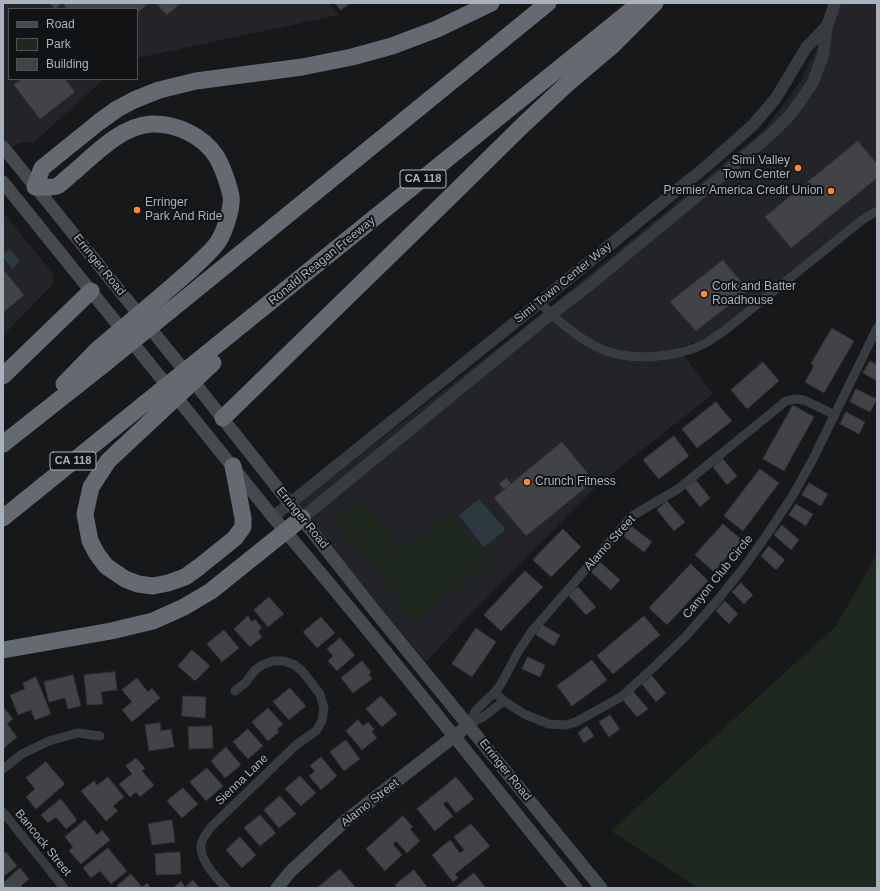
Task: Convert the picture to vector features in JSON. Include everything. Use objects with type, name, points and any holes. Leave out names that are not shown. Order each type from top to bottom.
[{"type":"highway","points":[[9,439],[103,355],[161,296],[207,255],[218,242],[226,225],[232,197],[217,157],[206,144],[192,134],[172,126],[151,124],[136,127],[117,136],[56,186],[35,187],[42,168],[99,122],[118,109],[134,100],[159,90],[196,81],[302,68],[352,57],[392,46],[437,29],[491,3]]},
{"type":"highway","points":[[103,355],[171,310],[548,3]]},
{"type":"highway","name":"Ronald Reagan Freeway","points":[[209,359],[298,281],[640,3]]},
{"type":"highway","points":[[223,418],[523,124],[612,46],[655,3]]},
{"type":"highway","points":[[3,376],[91,291]]},
{"type":"highway","points":[[209,359],[155,417],[108,461],[91,487],[85,514],[90,541],[96,554],[106,566],[125,579],[138,584],[153,586],[185,577],[235,538],[243,527],[242,509],[238,496],[233,466]]},
{"type":"highway","name":"CA 118","points":[[3,518],[144,404],[209,359]]},
{"type":"highway","points":[[3,650],[111,631],[153,621],[184,607],[211,591],[302,518]]},
{"type":"main road","name":"Erringer Road","points":[[3,148],[223,418],[379,616],[601,888]]},
{"type":"main road","name":"Erringer Road","points":[[3,182],[273,517],[454,736],[576,888]]},
{"type":"main road","name":"Alamo Street","points":[[278,888],[290,872],[345,821],[468,725]]},
{"type":"street","name":"Simi Town Center Way","points":[[302,518],[551,314],[598,278],[771,134],[789,116],[813,82],[823,55],[827,26],[835,3]]},
{"type":"street","name":"Simi Town Center Way","points":[[273,517],[540,303],[705,167],[753,125],[776,98],[806,48],[827,26]]},
{"type":"street","points":[[705,167],[717,180]]},
{"type":"street","points":[[540,303],[551,314],[587,342],[602,350],[640,357],[657,357],[684,351],[705,343],[724,331],[862,220],[877,211]]},
{"type":"street","name":"Canyon Club Circle","points":[[495,692],[504,702],[524,714],[549,724],[566,725],[576,722],[620,697],[654,668],[686,636],[716,602],[744,567],[768,533],[813,459],[877,328]]},
{"type":"street","name":"Alamo Street","points":[[468,725],[476,710],[495,692],[501,684],[518,652],[532,631],[632,516],[678,489],[786,401],[795,399],[804,400],[835,415]]},
{"type":"street","name":"Sienna Lane","points":[[226,888],[205,863],[201,846],[203,838],[211,827],[296,745],[316,731],[322,721],[324,708],[320,694],[303,672],[295,665],[284,661],[272,661],[262,665],[255,670],[246,682],[235,691]]},
{"type":"street","name":"Alamo Street","points":[[468,725],[484,717],[504,702]]},
{"type":"street","points":[[3,769],[22,754],[49,741],[78,733],[100,736]]},
{"type":"street","name":"Bancock Street","points":[[3,812],[64,888]]},
{"type":"shaded area","points":[[3,3],[329,3],[339,15],[138,58],[138,8],[8,8],[8,80],[103,80],[33,143],[20,142],[3,155]]},
{"type":"shaded area","points":[[840,3],[877,3],[877,207],[710,337],[678,348],[713,394],[600,483],[469,615],[426,662],[296,505],[549,308],[765,129],[800,82]]},
{"type":"shaded area","points":[[3,212],[54,275],[52,285],[3,336]]},
{"type":"shaded area","points":[[10,249],[20,262],[12,269],[3,257],[3,254]]},
{"type":"shaded area","points":[[479,499],[505,529],[484,547],[459,515]]},
{"type":"green space","points":[[362,499],[402,550],[450,512],[490,562],[415,621],[335,519]]},
{"type":"green space","points":[[877,554],[877,888],[698,888],[611,831],[836,626]]},
{"type":"building","points":[[50,3],[62,3],[56,8],[54,8]]},
{"type":"building","points":[[63,3],[149,3],[138,12],[138,8],[66,8]]},
{"type":"building","points":[[156,3],[181,3],[167,15]]},
{"type":"building","points":[[335,3],[350,3],[341,10]]},
{"type":"building","points":[[21,80],[66,80],[75,92],[40,119],[14,85]]},
{"type":"building","points":[[858,141],[877,164],[877,178],[791,248],[765,217]]},
{"type":"building","points":[[723,260],[748,290],[696,331],[670,302]]},
{"type":"building","points":[[3,269],[24,295],[4,312],[3,310]]},
{"type":"building","points":[[832,328],[854,341],[824,393],[805,382],[814,366],[811,364]]},
{"type":"building","points":[[870,361],[877,365],[877,381],[863,373]]},
{"type":"building","points":[[763,362],[779,381],[747,409],[731,390]]},
{"type":"building","points":[[856,389],[877,399],[870,412],[850,402]]},
{"type":"building","points":[[716,402],[732,421],[697,448],[682,429]]},
{"type":"building","points":[[793,405],[814,417],[784,471],[763,459]]},
{"type":"building","points":[[846,412],[865,422],[859,434],[840,424]]},
{"type":"building","points":[[674,436],[689,456],[659,479],[643,460]]},
{"type":"building","points":[[562,442],[594,481],[526,536],[494,498]]},
{"type":"building","points":[[723,459],[737,476],[727,485],[713,467]]},
{"type":"building","points":[[760,469],[779,483],[743,531],[724,516]]},
{"type":"building","points":[[507,478],[511,484],[504,489],[499,484]]},
{"type":"building","points":[[696,480],[710,498],[700,507],[685,488]]},
{"type":"building","points":[[809,483],[828,494],[821,506],[802,495]]},
{"type":"building","points":[[667,501],[685,522],[674,531],[657,510]]},
{"type":"building","points":[[796,504],[813,514],[806,526],[789,515]]},
{"type":"building","points":[[723,524],[742,540],[714,572],[695,555]]},
{"type":"building","points":[[630,525],[652,542],[644,552],[622,535]]},
{"type":"building","points":[[782,525],[799,540],[791,550],[774,535]]},
{"type":"building","points":[[563,529],[581,547],[551,577],[533,560]]},
{"type":"building","points":[[769,546],[785,560],[776,570],[761,556]]},
{"type":"building","points":[[600,562],[620,580],[611,590],[591,572]]},
{"type":"building","points":[[691,564],[708,581],[667,625],[649,608]]},
{"type":"building","points":[[525,571],[543,587],[501,631],[484,615]]},
{"type":"building","points":[[741,583],[753,595],[744,604],[732,592]]},
{"type":"building","points":[[578,587],[596,607],[586,615],[568,595]]},
{"type":"building","points":[[269,597],[284,614],[268,627],[254,610]]},
{"type":"building","points":[[725,601],[738,614],[729,624],[716,611]]},
{"type":"building","points":[[248,616],[252,622],[255,619],[262,628],[258,631],[262,637],[250,647],[234,629]]},
{"type":"building","points":[[644,616],[660,635],[613,674],[597,656]]},
{"type":"building","points":[[321,617],[335,633],[317,648],[303,632]]},
{"type":"building","points":[[542,625],[560,635],[554,646],[536,635]]},
{"type":"building","points":[[476,628],[496,642],[472,677],[452,664]]},
{"type":"building","points":[[224,630],[239,648],[222,662],[207,644]]},
{"type":"building","points":[[340,638],[355,655],[337,671],[328,661],[333,656],[327,649]]},
{"type":"building","points":[[192,650],[210,666],[195,681],[178,666]]},
{"type":"building","points":[[528,657],[545,665],[540,677],[522,669]]},
{"type":"building","points":[[592,660],[607,680],[572,706],[557,686]]},
{"type":"building","points":[[362,661],[371,672],[369,674],[372,679],[353,693],[341,678]]},
{"type":"building","points":[[115,672],[117,690],[101,692],[103,704],[87,705],[84,675]]},
{"type":"building","points":[[73,675],[81,706],[68,709],[65,698],[49,702],[44,682]]},
{"type":"building","points":[[652,676],[666,693],[656,702],[642,684]]},
{"type":"building","points":[[36,677],[51,714],[35,720],[31,710],[18,715],[10,695],[25,689],[23,683]]},
{"type":"building","points":[[137,678],[148,692],[152,688],[160,698],[132,722],[122,710],[132,702],[122,690]]},
{"type":"building","points":[[290,688],[306,706],[289,720],[273,702]]},
{"type":"building","points":[[633,691],[648,709],[637,717],[623,700]]},
{"type":"building","points":[[183,696],[206,697],[205,718],[182,716]]},
{"type":"building","points":[[381,696],[397,714],[382,727],[366,709]]},
{"type":"building","points":[[3,708],[13,719],[7,724],[17,737],[3,749]]},
{"type":"building","points":[[268,708],[283,724],[277,729],[279,732],[268,741],[252,722]]},
{"type":"building","points":[[610,715],[620,729],[609,737],[599,722]]},
{"type":"building","points":[[358,720],[363,726],[368,722],[374,729],[372,732],[377,738],[362,750],[346,731]]},
{"type":"building","points":[[160,723],[161,731],[171,729],[174,747],[149,751],[145,725]]},
{"type":"building","points":[[212,726],[213,748],[189,749],[188,727]]},
{"type":"building","points":[[587,726],[594,736],[584,743],[578,733]]},
{"type":"building","points":[[248,729],[263,746],[248,759],[233,742]]},
{"type":"building","points":[[346,740],[360,759],[344,771],[330,752]]},
{"type":"building","points":[[226,747],[241,765],[225,778],[211,761]]},
{"type":"building","points":[[321,757],[337,776],[321,790],[309,776],[315,771],[310,766]]},
{"type":"building","points":[[136,758],[145,768],[142,771],[154,785],[140,797],[136,792],[130,797],[119,784],[132,774],[126,766]]},
{"type":"building","points":[[46,762],[65,784],[36,809],[26,797],[35,789],[26,778]]},
{"type":"building","points":[[207,768],[223,786],[206,801],[190,782]]},
{"type":"building","points":[[300,776],[316,793],[301,806],[285,789]]},
{"type":"building","points":[[108,777],[124,797],[113,806],[118,811],[106,821],[81,791],[94,781],[97,785]]},
{"type":"building","points":[[456,777],[474,799],[456,813],[447,801],[443,804],[453,816],[435,831],[417,809]]},
{"type":"building","points":[[183,788],[198,804],[182,818],[167,801]]},
{"type":"building","points":[[280,796],[296,814],[279,828],[264,810]]},
{"type":"building","points":[[61,799],[77,820],[66,829],[56,817],[48,823],[41,815]]},
{"type":"building","points":[[260,815],[276,833],[260,846],[244,828]]},
{"type":"building","points":[[403,816],[413,827],[410,829],[420,841],[407,853],[396,841],[393,844],[402,855],[385,871],[366,849]]},
{"type":"building","points":[[85,820],[97,835],[102,830],[110,840],[81,864],[69,851],[73,847],[65,837]]},
{"type":"building","points":[[172,820],[175,842],[152,845],[148,824]]},
{"type":"building","points":[[471,824],[490,846],[455,874],[458,878],[453,882],[432,855],[450,840],[460,853],[464,850],[454,837]]},
{"type":"building","points":[[240,837],[256,855],[242,868],[226,850]]},
{"type":"building","points":[[108,848],[127,871],[111,884],[100,871],[91,878],[83,868]]},
{"type":"building","points":[[6,852],[17,866],[3,877],[3,854]]},
{"type":"building","points":[[180,852],[181,874],[156,875],[155,854]]},
{"type":"building","points":[[20,868],[29,879],[21,886],[23,888],[3,888],[3,883]]},
{"type":"building","points":[[340,869],[356,888],[317,888]]},
{"type":"building","points":[[414,870],[428,888],[397,888],[395,885]]},
{"type":"building","points":[[474,873],[486,888],[455,888]]},
{"type":"building","points":[[131,874],[142,887],[147,883],[151,888],[118,888],[117,886]]},
{"type":"building","points":[[193,880],[200,888],[173,888],[181,881],[185,887]]},
{"type":"place","name":"Simi Valley Town Center","points":[[798,168]]},
{"type":"place","name":"Premier America Credit Union","points":[[831,191]]},
{"type":"place","name":"Erringer Park And Ride","points":[[137,210]]},
{"type":"place","name":"Cork and Batter Roadhouse","points":[[704,294]]},
{"type":"place","name":"Crunch Fitness","points":[[527,482]]}]
